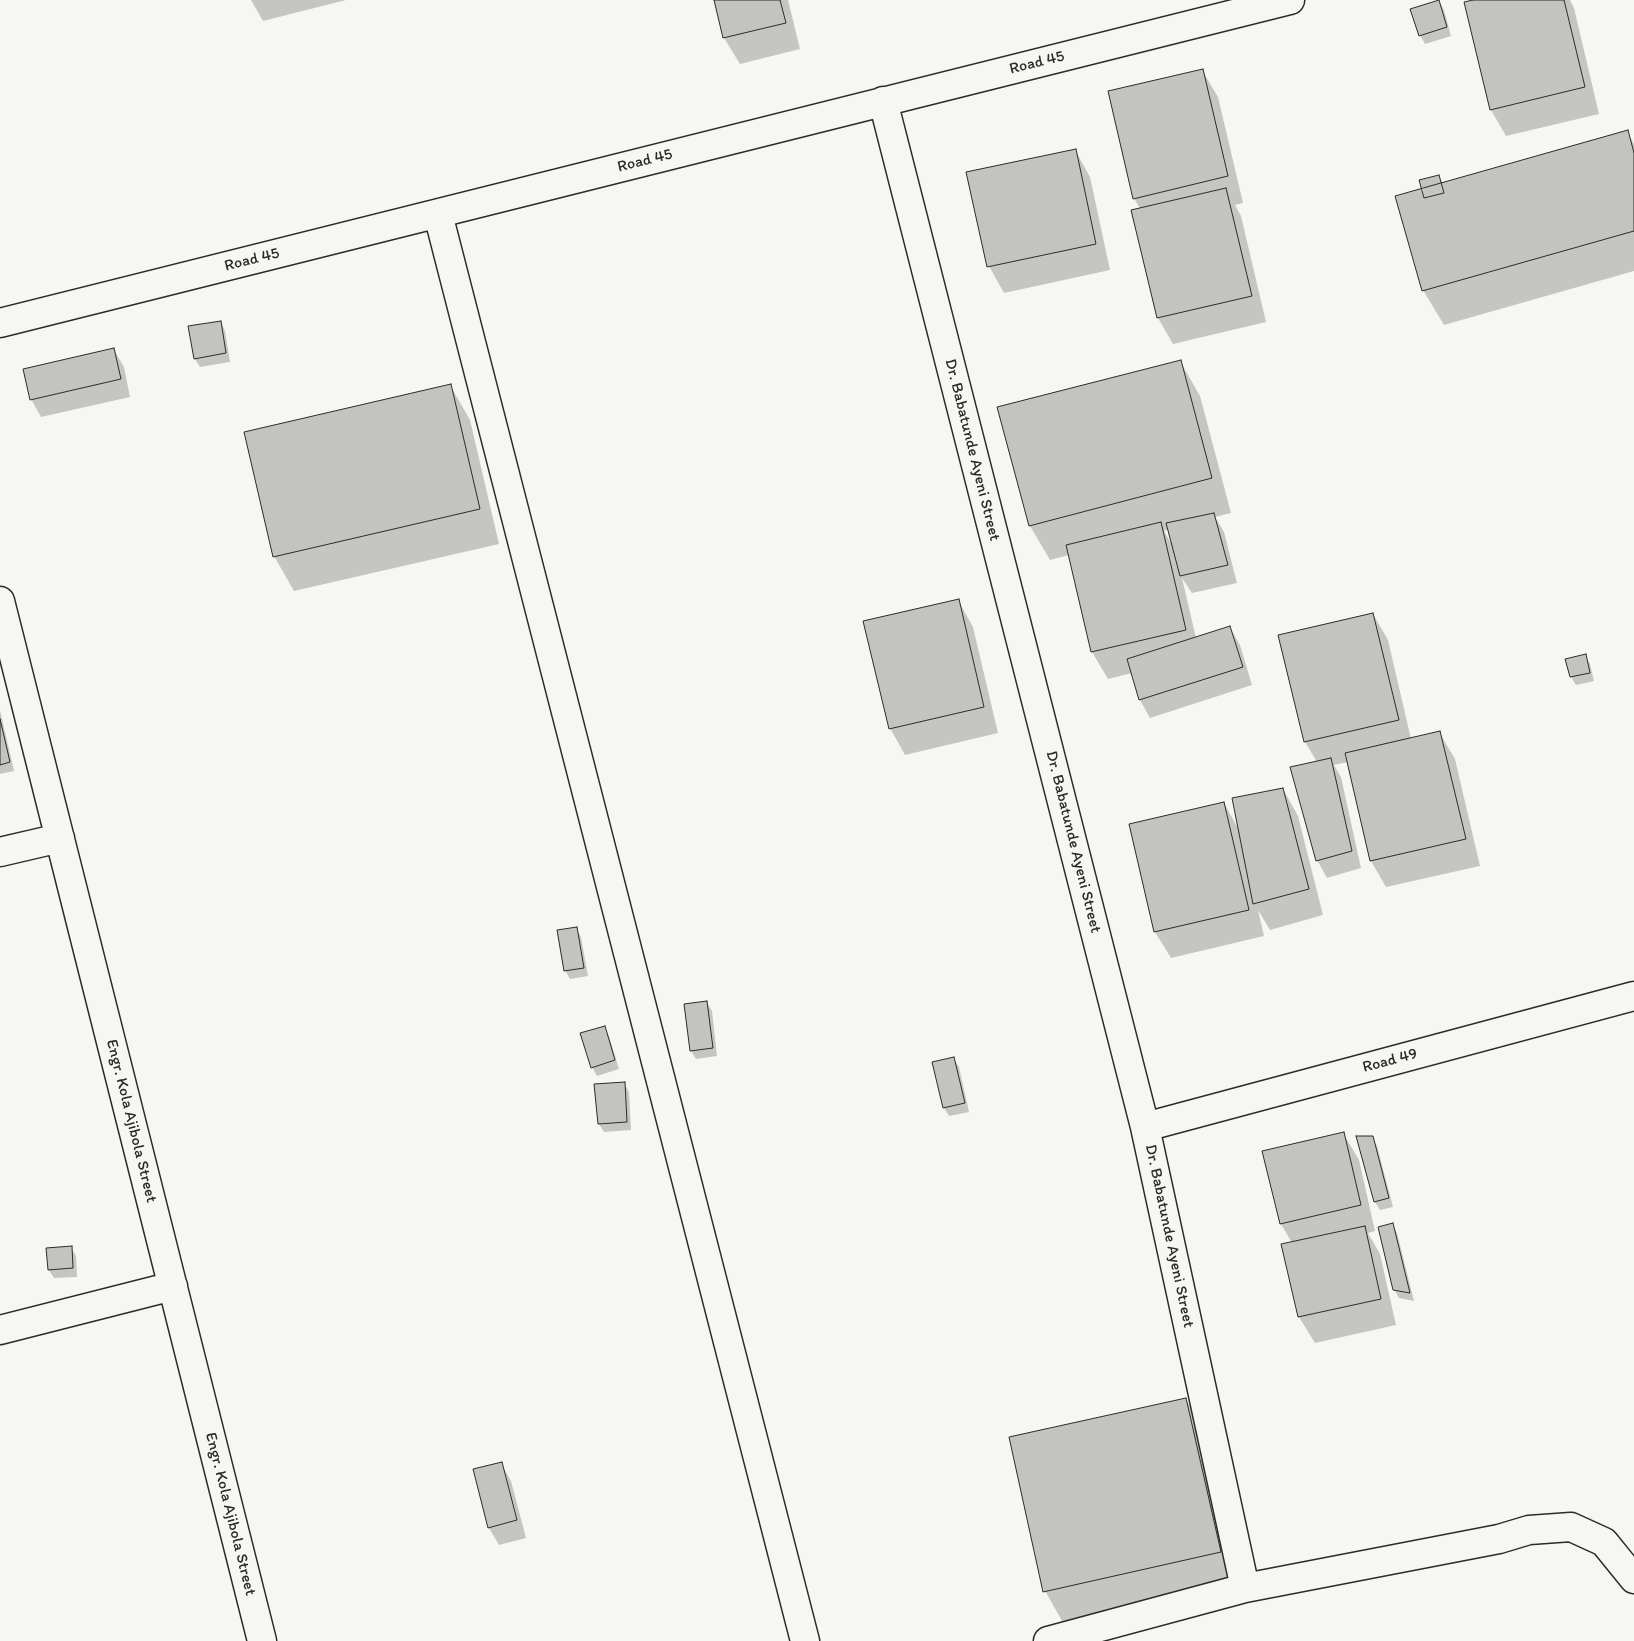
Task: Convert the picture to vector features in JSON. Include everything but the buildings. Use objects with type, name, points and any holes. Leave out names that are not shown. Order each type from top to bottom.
[{"type":"street","name":"Road 45","points":[[0,323],[1283,1]]},
{"type":"street","name":"Dr. Babatunde Ayeni Street","points":[[883,101],[1145,1127],[1245,1588]]},
{"type":"street","points":[[438,214],[805,1641]]},
{"type":"street","name":"Engr. Kola Ajibola Street","points":[[0,602],[262,1641]]},
{"type":"street","points":[[0,852],[60,838]]},
{"type":"street","name":"Road 49","points":[[1145,1127],[1634,996]]},
{"type":"street","points":[[0,1330],[173,1286]]},
{"type":"street","points":[[1048,1641],[1245,1588],[1499,1538],[1529,1530],[1571,1528],[1604,1542],[1634,1579]]}]
